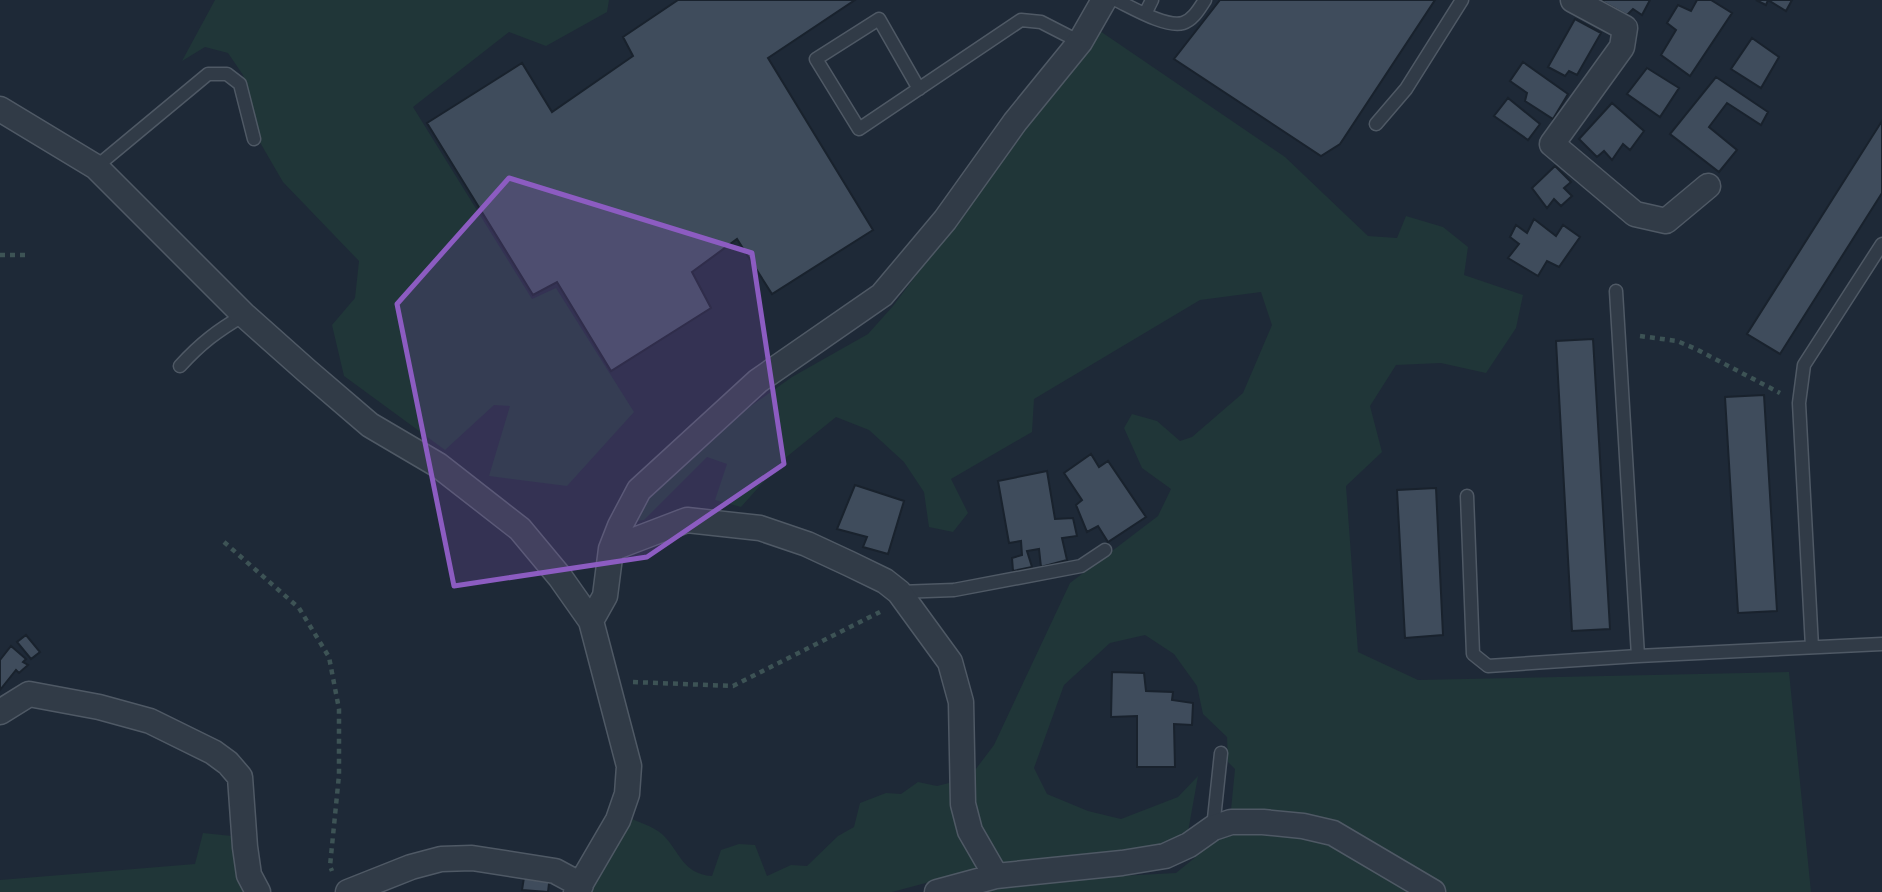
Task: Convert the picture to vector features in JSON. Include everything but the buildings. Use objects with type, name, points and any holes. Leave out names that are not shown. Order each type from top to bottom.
[{"type":"street","points":[[591,621],[605,596],[611,549],[639,490],[758,381],[882,295],[945,220],[1015,122],[1080,41],[1104,0]]},
{"type":"street","points":[[1573,0],[1625,28],[1622,47],[1552,144],[1635,214],[1666,221],[1708,186]]},
{"type":"street","points":[[0,109],[96,167],[244,315],[370,425],[438,465],[520,529],[560,577],[591,621],[629,766],[627,794],[618,820],[579,888],[555,871],[472,858],[442,859],[340,883]]},
{"type":"street","points":[[611,549],[687,520],[760,528],[807,544],[885,581],[902,596],[950,662],[961,702],[963,804],[970,831],[996,876]]},
{"type":"street","points":[[0,712],[29,694],[99,707],[150,721],[213,751],[240,777],[244,847],[249,875],[258,892]]},
{"type":"street","points":[[937,892],[996,876],[1166,856],[1189,845],[1213,828],[1231,822],[1303,826],[1333,833],[1433,892]]},
{"type":"lane","points":[[1116,0],[1172,24],[1184,23],[1194,16],[1205,0]]},
{"type":"lane","points":[[1145,14],[1152,0]]},
{"type":"lane","points":[[1377,124],[1406,89],[1462,0]]},
{"type":"lane","points":[[919,89],[878,19],[816,58],[859,129],[919,89],[1021,20],[1041,22],[1080,41]]},
{"type":"lane","points":[[96,167],[208,75],[227,74],[240,83],[254,139]]},
{"type":"lane","points":[[1812,647],[1799,403],[1804,365],[1882,244]]},
{"type":"lane","points":[[1616,290],[1637,656]]},
{"type":"lane","points":[[180,366],[201,343],[244,315]]},
{"type":"lane","points":[[1467,496],[1473,654],[1488,666],[1882,644]]},
{"type":"lane","points":[[902,596],[954,590],[1081,566],[1105,550]]},
{"type":"lane","points":[[1213,828],[1220,753]]},
{"type":"path","points":[[0,255],[29,255]]},
{"type":"path","points":[[1618,334],[1677,341],[1799,403]]},
{"type":"path","points":[[224,542],[299,608],[329,657],[338,709],[339,775],[330,866],[340,883]]},
{"type":"path","points":[[608,682],[733,686],[902,596]]},
{"type":"highlighted area","points":[[509,178],[752,253],[784,464],[647,557],[454,586],[397,304]]},
{"type":"green space","points":[[215,0],[609,0],[607,12],[546,46],[509,32],[413,107],[532,299],[556,288],[634,412],[567,486],[489,476],[510,406],[494,405],[445,450],[344,376],[332,325],[355,298],[359,261],[283,182],[258,139],[243,75],[228,53],[205,47],[182,61]]},
{"type":"green space","points":[[1100,31],[1285,157],[1368,236],[1397,238],[1406,216],[1443,227],[1468,247],[1464,275],[1523,295],[1516,328],[1486,373],[1441,363],[1396,365],[1370,406],[1382,452],[1346,486],[1358,652],[1418,680],[1789,672],[1811,892],[982,892],[989,883],[1176,873],[1229,830],[1235,769],[1228,762],[1227,737],[1203,714],[1197,686],[1174,654],[1145,635],[1110,643],[1064,685],[1034,768],[1047,794],[1088,811],[1121,819],[1178,797],[1198,776],[1188,832],[1150,850],[982,868],[892,892],[583,892],[626,816],[662,834],[682,861],[694,871],[712,876],[721,850],[739,844],[755,845],[767,876],[791,865],[807,866],[838,836],[854,827],[860,803],[886,793],[901,794],[918,782],[937,786],[969,778],[994,745],[1070,583],[1158,516],[1171,489],[1142,468],[1124,428],[1132,414],[1157,421],[1180,441],[1192,437],[1243,393],[1272,325],[1261,292],[1200,300],[1034,399],[1032,432],[951,479],[968,513],[953,532],[929,527],[924,492],[904,462],[869,430],[836,417],[784,459],[741,507],[715,500],[727,464],[707,457],[644,520],[629,522],[665,475],[710,435],[792,377],[868,334],[893,306]]},
{"type":"green space","points":[[203,833],[232,836],[240,874],[250,892],[0,892],[0,880],[195,864]]}]
